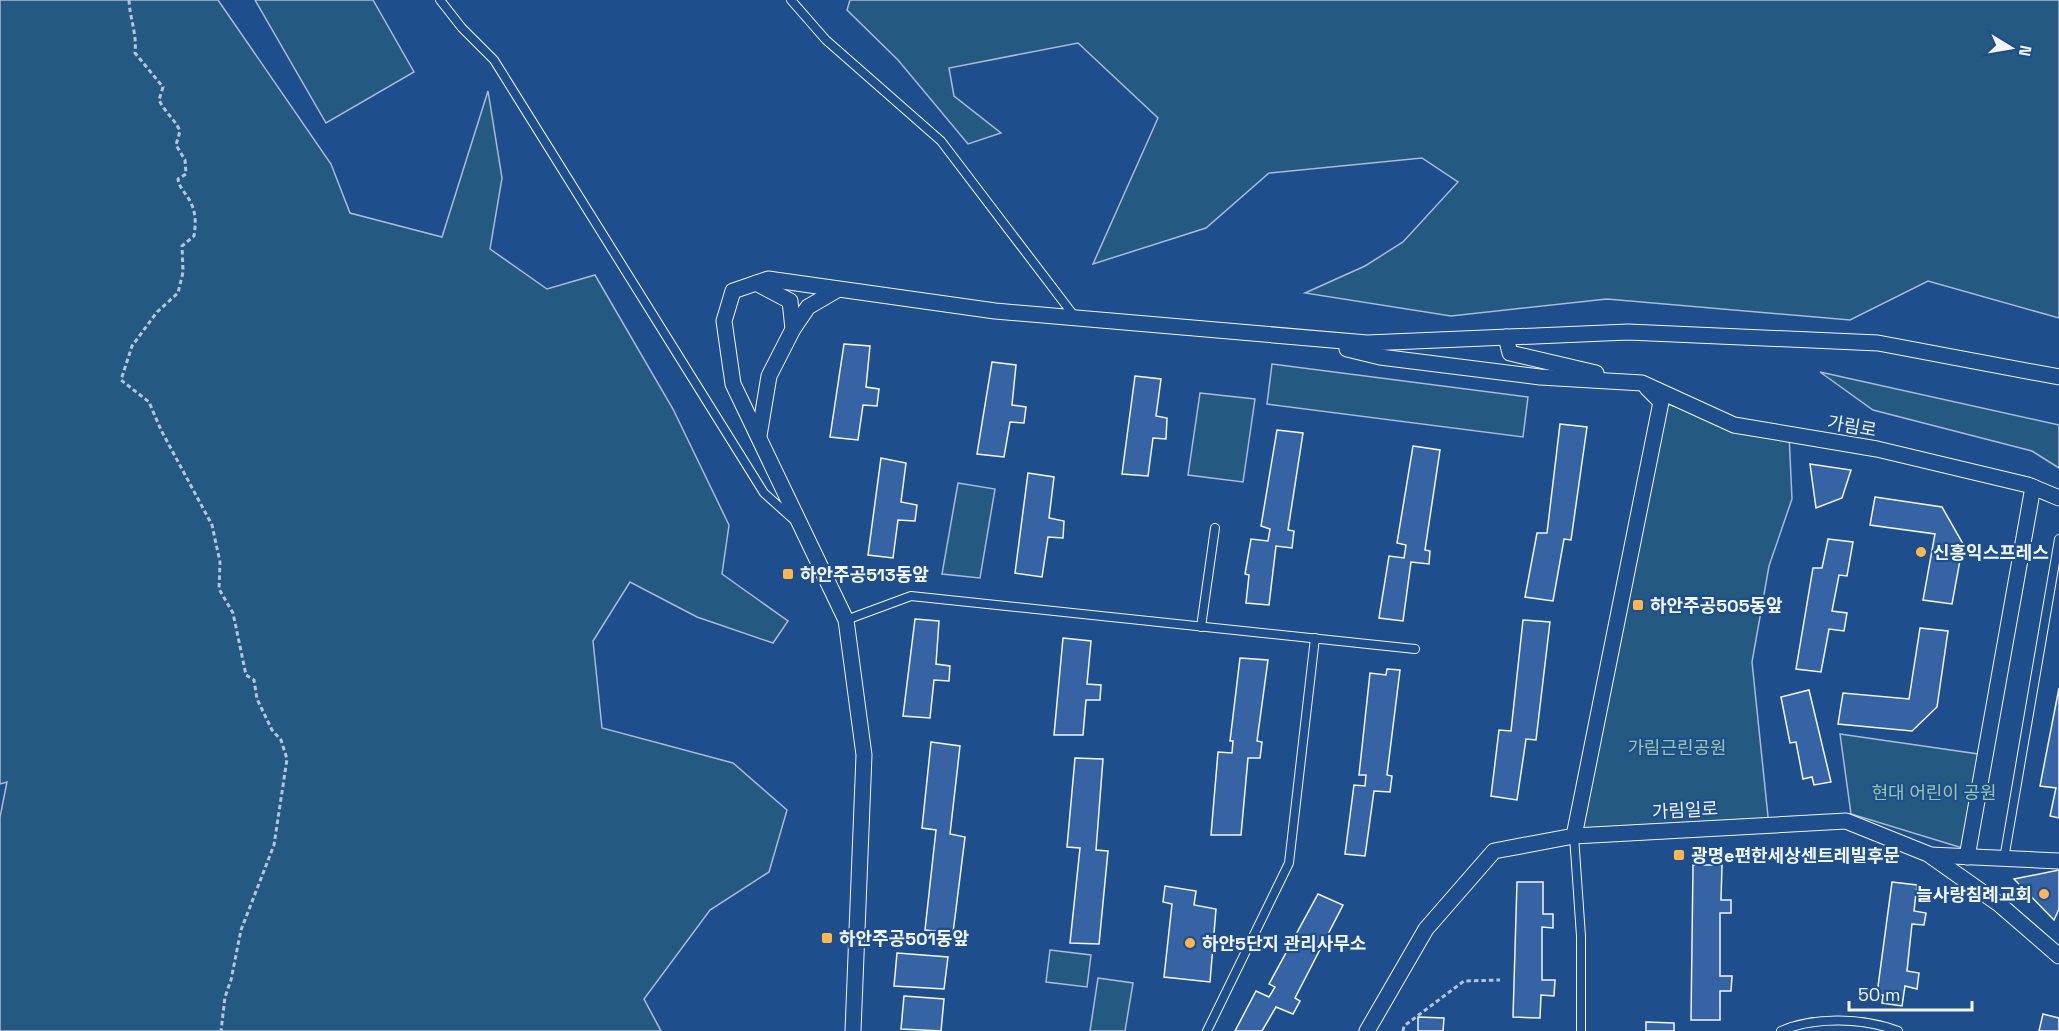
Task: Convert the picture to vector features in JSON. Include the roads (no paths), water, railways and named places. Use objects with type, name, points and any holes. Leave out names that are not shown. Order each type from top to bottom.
[{"type":"street","points":[[853,1031],[864,755],[846,620],[733,384],[724,321],[733,291],[768,279],[995,311],[1367,343],[1628,332],[1878,343],[2059,377]]},
{"type":"street","points":[[756,283],[790,301],[793,329]]},
{"type":"street","points":[[759,436],[769,376],[793,329],[808,307],[837,290]]},
{"type":"street","points":[[1288,336],[1380,357],[1540,377],[1642,383]]},
{"type":"street","points":[[1506,337],[1510,353],[1642,383],[1661,402],[1574,836]]},
{"type":"street","name":"가림로","points":[[1642,383],[1734,425],[1877,450],[2032,487],[2059,498]]},
{"type":"street","points":[[1967,857],[2032,487]]},
{"type":"street","name":"가림일로","points":[[1367,1031],[1426,929],[1494,851],[1574,836],[1846,821],[1928,854],[1999,904],[2059,956]]},
{"type":"street","points":[[1928,854],[2004,860],[2059,861]]},
{"type":"lane","points":[[440,0],[462,28],[494,60],[764,493],[803,528]]},
{"type":"lane","points":[[791,0],[826,40],[941,141],[1076,318]]},
{"type":"lane","points":[[1201,627],[1215,528]]},
{"type":"lane","points":[[2004,860],[2059,539]]},
{"type":"lane","points":[[846,620],[911,596],[1415,649]]},
{"type":"lane","points":[[1207,1031],[1289,863],[1315,638]]},
{"type":"lane","points":[[1574,836],[1581,936],[1581,1031]]},
{"type":"lane","points":[[1781,1031],[1821,1020],[1884,1026],[1898,1031]]},
{"type":"place","name":"신흥익스프레스","points":[[1921,552]]},
{"type":"place","name":"하안주공513동앞","points":[[788,574]]},
{"type":"place","name":"하안주공505동앞","points":[[1638,605]]},
{"type":"place","name":"광명e편한세상센트레빌후문","points":[[1679,855]]},
{"type":"place","name":"늘사랑침례교회","points":[[2044,894]]},
{"type":"place","name":"하안주공501동앞","points":[[827,938]]},
{"type":"place","name":"하안5단지 관리사무소","points":[[1190,943]]},
{"type":"park label","name":"가림근린공원","points":[[1677,747]]},
{"type":"park label","name":"현대 어린이 공원","points":[[1934,792]]}]
